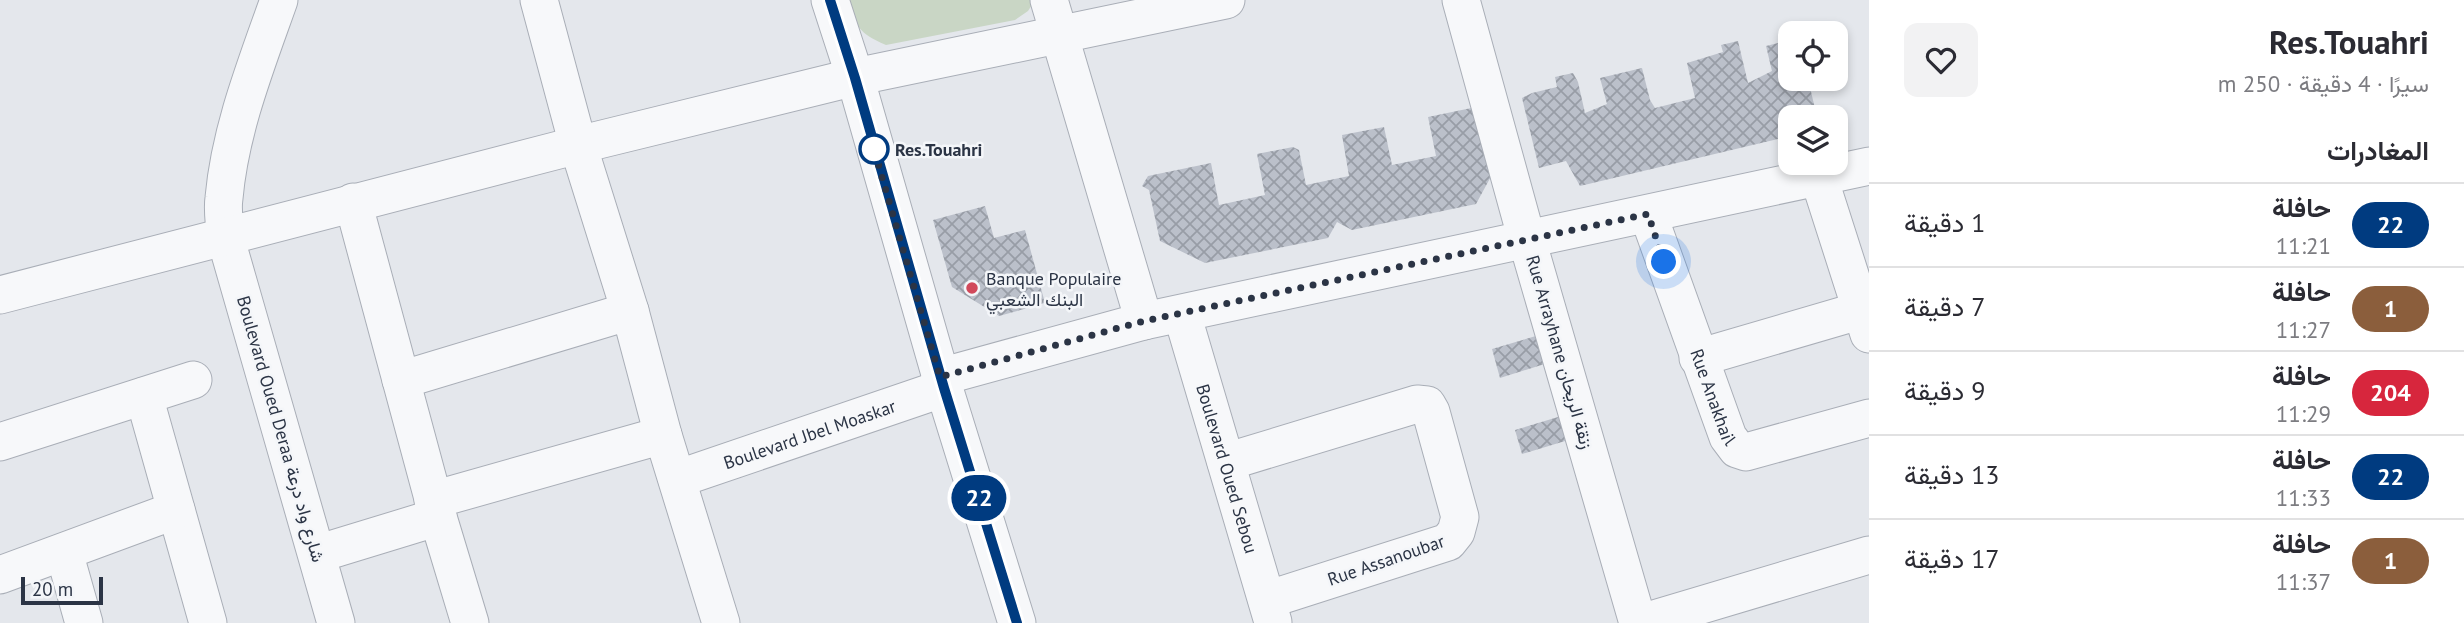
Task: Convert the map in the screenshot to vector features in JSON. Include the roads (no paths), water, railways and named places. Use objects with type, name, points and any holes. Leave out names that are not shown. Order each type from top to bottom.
[{"type":"street","name":"Boulevard Oued Deraa شارع واد درعة","points":[[279,0],[243,102],[231,154],[223,201],[225,236],[336,623]]},
{"type":"street","points":[[539,0],[578,145],[630,311],[663,435],[721,623]]},
{"type":"street","points":[[830,0],[942,382],[1017,623]]},
{"type":"street","points":[[1048,0],[1144,321]]},
{"type":"street","points":[[0,295],[353,202],[855,78],[1226,0]]},
{"type":"street","name":"Rue Arrayhane زنقة الريحان","points":[[1461,0],[1527,240],[1640,623]]},
{"type":"street","name":"Boulevard Jbel Moaskar","points":[[677,479],[942,382],[1144,321],[1869,166]]},
{"type":"street","points":[[1698,358],[1865,323],[1819,178]]},
{"type":"street","points":[[353,202],[435,508],[470,623]]},
{"type":"street","name":"Rue Anakhail","points":[[1648,214],[1698,358],[1728,438],[1734,446],[1746,452],[1869,418]]},
{"type":"street","points":[[401,380],[630,311]]},
{"type":"street","name":"Boulevard Oued Sebou","points":[[1182,314],[1270,611]]},
{"type":"street","points":[[0,442],[193,380]]},
{"type":"street","points":[[144,396],[208,623]]},
{"type":"street","name":"Rue Assanoubar","points":[[1226,462],[1417,404],[1427,405],[1431,412],[1460,517],[1456,532],[1448,542],[1270,611]]},
{"type":"street","points":[[317,554],[435,508],[663,435]]},
{"type":"street","points":[[0,575],[176,510]]},
{"type":"street","points":[[64,552],[84,623]]},
{"type":"street","points":[[1640,623],[1869,555]]},
{"type":"place","name":"Res.Touahri","points":[[874,149]]},
{"type":"place","name":"Banque Populaire البنك الشعبي","points":[[972,288]]}]
